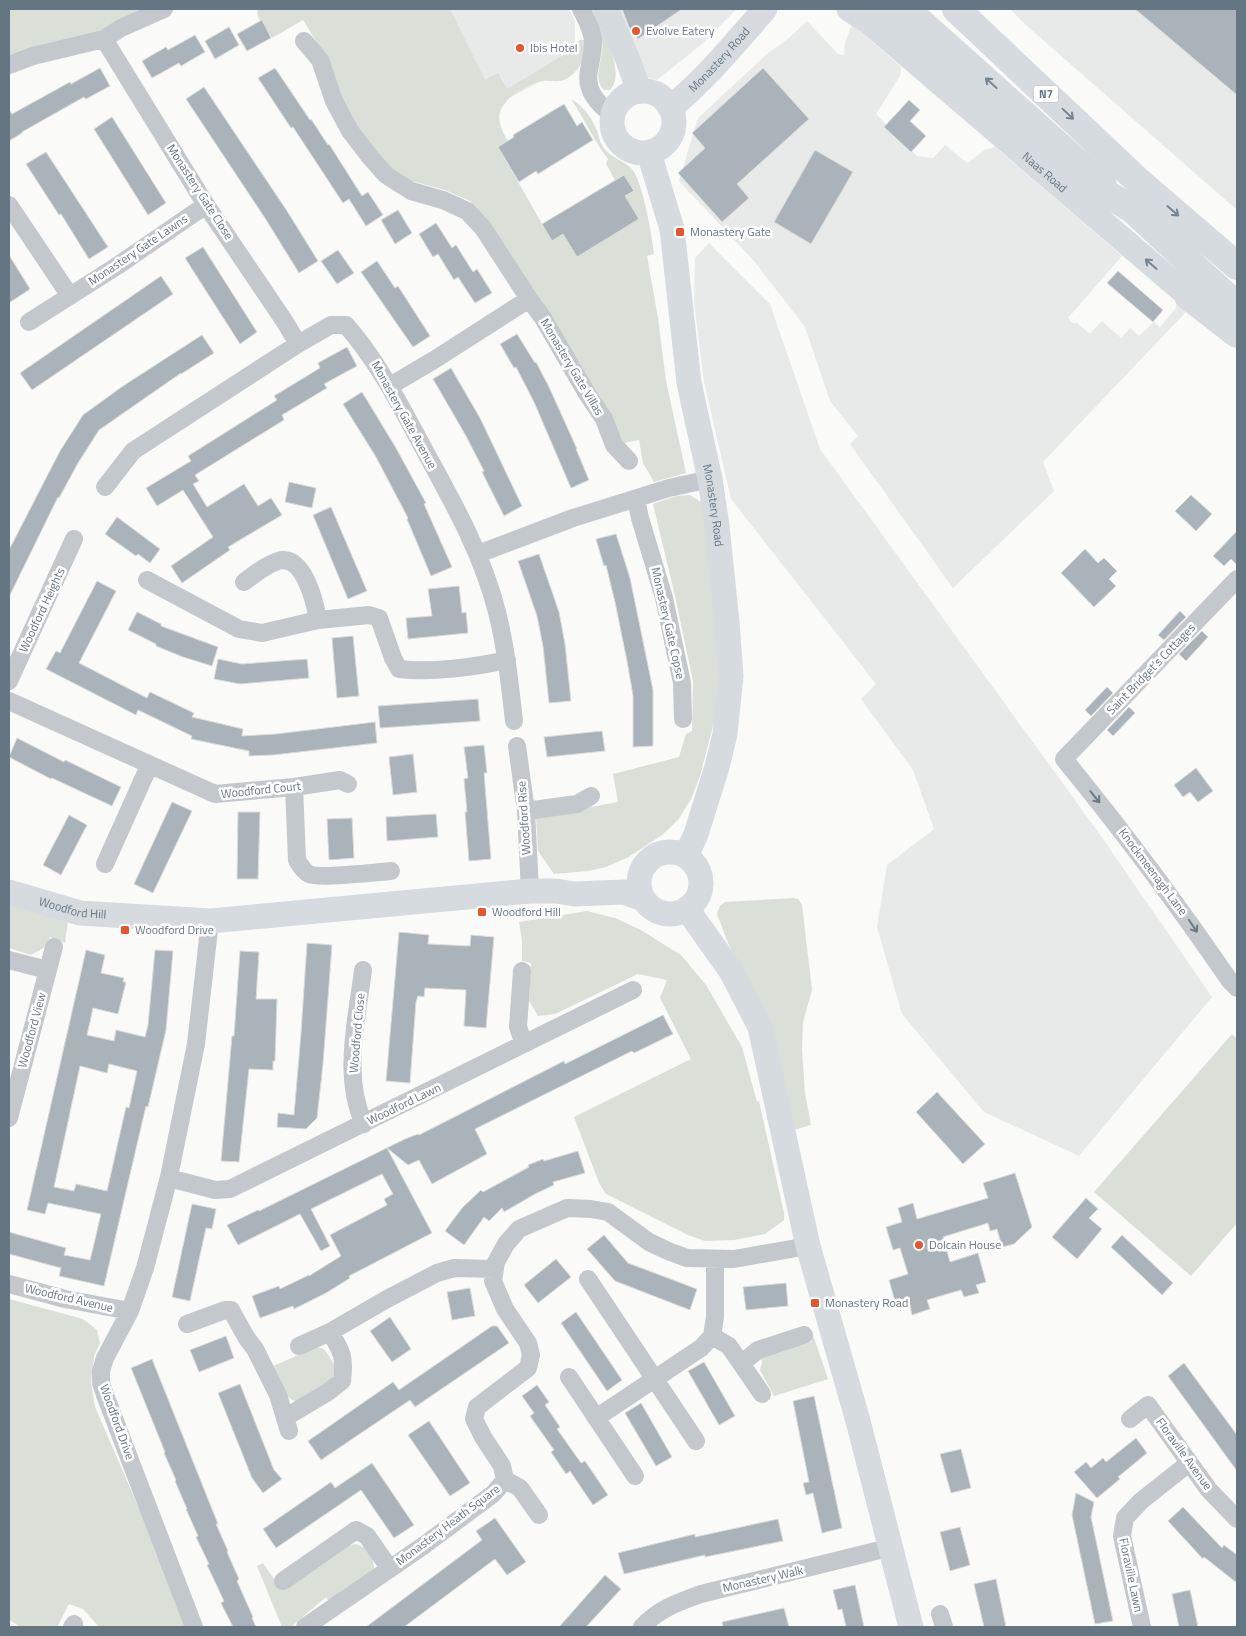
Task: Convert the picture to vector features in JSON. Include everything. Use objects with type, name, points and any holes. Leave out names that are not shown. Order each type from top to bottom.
[{"type":"highway","points":[[877,9],[980,99],[1065,169],[1132,208],[1237,306]]},
{"type":"highway","name":"N7","points":[[956,9],[1136,179],[1237,266]]},
{"type":"highway","points":[[980,99],[1038,125]]},
{"type":"highway","points":[[1188,296],[1237,334]]},
{"type":"street","points":[[9,64],[33,56],[104,39],[121,28],[164,9]]},
{"type":"street","points":[[581,9],[593,40],[588,84],[593,97],[602,108],[613,115]]},
{"type":"street","points":[[606,9],[639,91]]},
{"type":"street","name":"Monastery Road","points":[[670,108],[723,58],[765,9]]},
{"type":"street","name":"Naas Road","points":[[849,9],[875,28],[1237,339]]},
{"type":"street","points":[[908,9],[1132,208]]},
{"type":"street","name":"Monastery Gate Close","points":[[104,39],[206,205],[298,344]]},
{"type":"street","name":"Monastery Gate Villas","points":[[304,42],[320,60],[334,101],[350,131],[386,175],[411,191],[443,200],[467,211],[483,228],[543,318],[604,419],[614,445],[629,461]]},
{"type":"street","points":[[639,91],[648,92],[657,94],[665,100],[674,117],[674,126],[666,143],[649,153],[639,153],[629,150],[615,136],[612,126],[613,115],[616,106],[622,99],[639,91]]},
{"type":"street","name":"Monastery Road","points":[[649,153],[672,229],[689,383],[710,479],[717,526],[731,676],[724,734],[717,767],[696,834],[686,856]]},
{"type":"street","name":"Monastery Gate Lawns","points":[[29,322],[118,266],[206,205]]},
{"type":"street","points":[[9,206],[70,296]]},
{"type":"street","points":[[390,386],[434,360],[529,298]]},
{"type":"street","name":"Monastery Gate Avenue","points":[[105,487],[132,452],[298,344],[331,325],[346,325],[364,346],[390,386],[478,554],[497,612],[507,660],[514,721]]},
{"type":"street","points":[[478,554],[573,518],[669,488],[710,479]]},
{"type":"street","name":"Monastery Gate Copse","points":[[636,499],[668,617],[682,683],[683,719]]},
{"type":"street","name":"Woodford Heights","points":[[9,681],[74,539]]},
{"type":"street","points":[[244,582],[280,560],[292,563],[299,569],[307,582],[314,598],[318,620]]},
{"type":"street","name":"Saint Bridget's Cottages","points":[[1064,759],[1237,579]]},
{"type":"street","points":[[147,580],[239,629],[262,633],[318,620],[369,615],[378,618],[399,669],[414,671],[485,665],[507,660]]},
{"type":"street","name":"Woodford Court","points":[[9,701],[149,766],[215,794],[294,787],[340,780],[348,784]]},
{"type":"street","name":"Woodford Rise","points":[[517,746],[526,811],[530,891]]},
{"type":"street","name":"Knockmeenagh Lane","points":[[1064,759],[1110,815],[1186,916],[1230,981],[1237,988]]},
{"type":"street","points":[[105,864],[149,766]]},
{"type":"street","points":[[294,787],[297,860],[301,868],[310,875],[322,876],[392,870]]},
{"type":"street","points":[[526,811],[577,804],[591,796]]},
{"type":"street","points":[[666,852],[676,852],[686,856],[698,870],[700,878],[698,896],[687,909],[673,914],[658,912],[649,907],[642,898],[638,879],[641,869],[648,860],[666,852]]},
{"type":"street","name":"Woodford Hill","points":[[556,890],[572,881],[621,877],[641,869]]},
{"type":"street","name":"Woodford Hill","points":[[9,892],[80,913],[210,922],[530,891],[556,890],[574,894],[624,892],[642,898]]},
{"type":"street","points":[[687,909],[731,971],[760,1027],[808,1246],[858,1421],[892,1547],[911,1627]]},
{"type":"street","name":"Woodford Drive","points":[[194,1627],[101,1382],[101,1371],[105,1358],[130,1311],[145,1268],[169,1178],[196,1044],[210,922]]},
{"type":"street","name":"Woodford View","points":[[9,1118],[54,947]]},
{"type":"street","points":[[9,960],[47,970]]},
{"type":"street","name":"Woodford Close","points":[[363,970],[352,1068],[356,1103],[364,1124]]},
{"type":"street","points":[[522,971],[518,1027],[524,1044]]},
{"type":"street","name":"Woodford Lawn","points":[[169,1178],[215,1190],[230,1189],[633,990]]},
{"type":"street","points":[[539,1515],[520,1488],[506,1480],[502,1466],[474,1419],[477,1407],[528,1368],[532,1355],[528,1343],[505,1309],[493,1281],[496,1262],[506,1244],[520,1229],[567,1208],[591,1209],[608,1212],[649,1242],[688,1258],[734,1259],[808,1246]]},
{"type":"street","points":[[596,1418],[701,1348],[712,1336],[716,1292],[714,1259]]},
{"type":"street","points":[[300,1346],[330,1332],[437,1272],[454,1268],[494,1269]]},
{"type":"street","points":[[588,1279],[696,1441]]},
{"type":"street","name":"Woodford Avenue","points":[[9,1284],[65,1299],[130,1311]]},
{"type":"street","points":[[187,1324],[225,1310],[231,1310],[246,1337],[256,1349],[278,1395],[288,1424],[342,1381],[344,1363],[340,1350],[330,1332]]},
{"type":"street","points":[[742,1363],[758,1350],[804,1335]]},
{"type":"street","points":[[712,1336],[729,1346],[762,1394]]},
{"type":"street","points":[[569,1377],[635,1476]]},
{"type":"street","name":"Floraville Avenue","points":[[1130,1419],[1148,1405],[1209,1490],[1237,1518]]},
{"type":"street","name":"Floraville Lawn","points":[[1142,1627],[1122,1536],[1125,1518],[1141,1500],[1189,1463]]},
{"type":"street","name":"Monastery Heath Square","points":[[306,1627],[493,1494],[506,1480]]},
{"type":"street","name":"Monastery Heath Square","points":[[283,1581],[356,1530],[367,1536],[390,1569]]},
{"type":"street","name":"Monastery Walk","points":[[642,1627],[649,1619],[672,1604],[701,1594],[892,1547]]},
{"type":"shaded area","points":[[9,9],[146,9],[101,32],[9,55]]},
{"type":"shaded area","points":[[257,9],[450,9],[485,80],[498,73],[507,89],[567,53],[575,43],[584,40],[585,51],[583,57],[578,68],[571,76],[560,81],[543,81],[530,85],[507,101],[500,112],[499,119],[502,131],[508,141],[498,147],[552,241],[567,232],[566,239],[577,257],[639,219],[623,198],[634,191],[624,175],[615,180],[606,164],[608,159],[571,99],[580,105],[590,116],[605,150],[634,172],[644,199],[651,235],[654,254],[647,256],[658,318],[666,381],[686,473],[654,482],[643,463],[639,440],[619,444],[562,337],[470,201],[445,190],[411,181],[391,169],[372,153],[334,89],[327,59],[303,20],[272,38],[258,17]]},
{"type":"shaded area","name":"Ibis Hotel","points":[[434,9],[569,9],[575,21],[575,45],[585,58],[488,109]]},
{"type":"shaded area","points":[[589,9],[593,9],[611,50],[616,73],[610,90],[604,90],[600,85],[598,73],[602,41],[599,29]]},
{"type":"shaded area","points":[[617,9],[737,9],[702,44],[657,80],[647,78]]},
{"type":"shaded area","points":[[1010,9],[1237,9],[1237,210],[1027,26]]},
{"type":"shaded area","points":[[807,21],[838,54],[844,55],[845,43],[852,24],[901,67],[901,74],[876,114],[917,156],[933,158],[945,145],[967,163],[985,150],[995,147],[1122,256],[1068,318],[1074,324],[1076,322],[1090,334],[1102,321],[1121,338],[1130,328],[1139,336],[1154,322],[1160,327],[1175,309],[1177,303],[1186,312],[1043,462],[1054,491],[953,588],[850,444],[858,436],[830,401],[805,327],[754,261],[679,181],[698,118],[768,53],[789,38]]},
{"type":"shaded area","points":[[709,243],[770,304],[820,449],[1101,836],[1212,997],[1079,1156],[984,1112],[902,1014],[877,927],[887,865],[934,829],[913,770],[861,699],[876,684],[731,499],[704,382],[694,302],[695,258]]},
{"type":"shaded area","points":[[690,495],[704,504],[720,668],[715,718],[700,776],[691,799],[678,820],[662,835],[627,858],[606,867],[588,871],[554,874],[538,851],[536,817],[618,802],[613,774],[679,757],[686,734],[692,731],[693,681],[653,504],[676,496]]},
{"type":"shaded area","points":[[798,899],[802,905],[812,990],[803,1022],[802,1050],[805,1093],[811,1125],[790,1131],[749,984],[728,943],[717,914],[720,906],[725,902]]},
{"type":"shaded area","points":[[9,902],[68,921],[65,943],[50,937],[45,947],[31,955],[9,948]]},
{"type":"shaded area","points":[[587,911],[615,918],[639,929],[681,955],[706,985],[742,1047],[757,1102],[759,1101],[784,1213],[784,1220],[765,1234],[734,1240],[705,1241],[688,1235],[606,1194],[599,1183],[574,1117],[691,1059],[660,998],[667,980],[638,974],[555,1014],[538,1016],[529,1001],[531,963],[522,961],[522,941],[519,922]]},
{"type":"shaded area","points":[[1232,1034],[1237,1039],[1237,1223],[1191,1276],[1094,1192]]},
{"type":"shaded area","points":[[9,1299],[83,1319],[97,1330],[100,1343],[94,1356],[91,1382],[95,1407],[144,1520],[185,1627],[99,1627],[83,1609],[69,1604],[57,1627],[21,1627],[9,1620]]},
{"type":"shaded area","points":[[812,1332],[828,1379],[774,1396],[760,1370],[761,1358],[811,1342]]},
{"type":"shaded area","points":[[317,1347],[324,1349],[331,1359],[335,1367],[334,1375],[320,1389],[297,1402],[292,1400],[278,1383],[271,1367]]},
{"type":"shaded area","points":[[356,1544],[365,1548],[370,1554],[374,1571],[330,1603],[326,1597],[291,1627],[282,1627],[257,1566],[263,1563],[280,1588],[288,1587],[348,1546]]},
{"type":"building","points":[[622,9],[682,9],[638,39],[629,27]]},
{"type":"building","points":[[1135,9],[1237,9],[1237,95]]},
{"type":"building","points":[[262,20],[271,38],[247,51],[237,34]]},
{"type":"building","points":[[229,27],[239,45],[215,59],[205,41]]},
{"type":"building","points":[[195,35],[205,52],[181,66],[179,63],[152,78],[142,61],[166,47],[168,50]]},
{"type":"building","points":[[100,68],[110,86],[86,99],[84,97],[9,141],[9,110],[12,114]]},
{"type":"building","points":[[275,68],[310,120],[329,144],[362,196],[368,192],[383,215],[366,226],[349,199],[343,203],[258,78]]},
{"type":"building","points":[[763,68],[809,119],[737,184],[749,198],[722,222],[678,173],[705,148],[692,133]]},
{"type":"building","points":[[204,87],[318,261],[299,273],[186,99]]},
{"type":"building","points":[[909,100],[920,110],[910,121],[926,136],[911,152],[884,127]]},
{"type":"building","points":[[564,104],[577,126],[582,122],[593,140],[538,174],[536,171],[519,182],[498,147],[514,137],[513,135]]},
{"type":"building","points":[[112,117],[166,203],[148,215],[94,129]]},
{"type":"building","points":[[815,150],[853,172],[811,244],[774,222]]},
{"type":"building","points":[[46,152],[108,247],[89,259],[61,214],[59,215],[26,164]]},
{"type":"building","points":[[624,175],[634,191],[625,196],[639,219],[577,257],[563,234],[552,241],[542,224]]},
{"type":"building","points":[[398,210],[412,233],[395,244],[381,220]]},
{"type":"building","points":[[436,223],[452,248],[456,245],[473,272],[477,269],[492,293],[475,303],[458,277],[454,280],[438,254],[433,257],[419,234]]},
{"type":"building","points":[[203,247],[257,332],[240,344],[185,258]]},
{"type":"building","points":[[338,250],[354,273],[337,284],[321,261]]},
{"type":"building","points":[[9,255],[30,289],[9,303]]},
{"type":"building","points":[[377,261],[395,288],[398,286],[430,336],[413,347],[361,272]]},
{"type":"building","points":[[1118,271],[1163,310],[1153,322],[1107,283]]},
{"type":"building","points":[[161,276],[173,294],[32,390],[20,373]]},
{"type":"building","points":[[517,334],[536,362],[549,387],[589,480],[571,488],[534,402],[516,367],[514,368],[500,344]]},
{"type":"building","points":[[202,335],[214,353],[181,373],[99,430],[58,497],[9,597],[9,550],[60,451],[83,415],[123,386]]},
{"type":"building","points":[[347,347],[357,366],[324,384],[327,388],[282,415],[284,420],[195,475],[199,481],[193,484],[207,507],[244,484],[258,506],[271,498],[282,515],[228,547],[230,550],[182,583],[171,566],[213,537],[183,490],[157,506],[146,488],[191,461],[188,456],[277,400],[274,396],[320,368],[318,363]]},
{"type":"building","points":[[451,368],[480,418],[522,506],[504,516],[466,436],[433,379]]},
{"type":"building","points":[[362,392],[426,503],[424,504],[452,567],[431,576],[408,518],[376,457],[343,404]]},
{"type":"building","points":[[289,482],[316,488],[312,508],[285,502]]},
{"type":"building","points":[[1191,495],[1212,514],[1196,531],[1175,511]]},
{"type":"building","points":[[331,507],[367,591],[348,599],[313,515]]},
{"type":"building","points":[[117,517],[160,549],[150,563],[138,554],[136,556],[105,534]]},
{"type":"building","points":[[1237,531],[1237,565],[1231,559],[1224,566],[1213,556]]},
{"type":"building","points":[[616,534],[630,578],[653,690],[653,746],[633,747],[633,695],[627,661],[606,565],[604,566],[596,539]]},
{"type":"building","points":[[1085,549],[1098,563],[1104,558],[1117,571],[1109,579],[1116,586],[1094,607],[1061,573]]},
{"type":"building","points":[[539,554],[559,612],[565,644],[571,701],[549,703],[543,646],[537,616],[518,561]]},
{"type":"building","points":[[97,581],[116,591],[79,663],[147,698],[150,692],[194,713],[192,717],[243,729],[242,736],[276,734],[375,722],[377,743],[249,756],[249,751],[191,739],[192,736],[138,710],[136,715],[46,669],[56,651],[60,653]]},
{"type":"building","points":[[459,586],[462,613],[466,612],[468,633],[408,639],[406,618],[432,616],[428,589]]},
{"type":"building","points":[[1180,611],[1186,617],[1164,640],[1158,635]]},
{"type":"building","points":[[137,612],[161,624],[161,626],[218,647],[212,666],[156,646],[156,644],[128,630]]},
{"type":"building","points":[[1202,631],[1208,637],[1186,661],[1179,654]]},
{"type":"building","points":[[353,636],[359,696],[337,698],[332,638]]},
{"type":"building","points":[[218,659],[242,664],[307,659],[309,678],[240,684],[214,679]]},
{"type":"building","points":[[1107,687],[1113,693],[1091,716],[1085,710]]},
{"type":"building","points":[[478,699],[480,721],[380,728],[378,706]]},
{"type":"building","points":[[1129,707],[1135,713],[1113,736],[1107,730]]},
{"type":"building","points":[[602,731],[605,751],[547,757],[544,737]]},
{"type":"building","points":[[17,738],[64,762],[65,760],[121,787],[112,806],[51,779],[9,757]]},
{"type":"building","points":[[484,745],[487,773],[484,773],[491,859],[469,861],[464,779],[468,778],[464,747]]},
{"type":"building","points":[[413,754],[417,792],[393,795],[389,757]]},
{"type":"building","points":[[1196,768],[1213,791],[1198,802],[1190,792],[1183,797],[1174,785]]},
{"type":"building","points":[[172,802],[192,811],[153,893],[134,884]]},
{"type":"building","points":[[238,812],[260,812],[258,879],[237,879]]},
{"type":"building","points":[[436,814],[438,837],[387,841],[386,817]]},
{"type":"building","points":[[69,815],[87,825],[61,875],[43,865]]},
{"type":"building","points":[[352,818],[354,858],[329,860],[327,819]]},
{"type":"building","points":[[399,932],[429,935],[428,944],[470,946],[471,935],[494,937],[486,1028],[464,1026],[466,990],[425,988],[424,997],[418,996],[416,1002],[410,1083],[386,1081]]},
{"type":"building","points":[[307,943],[332,945],[317,1118],[306,1129],[277,1127],[278,1113],[294,1115]]},
{"type":"building","points":[[86,950],[105,955],[101,973],[124,978],[123,982],[126,982],[118,1014],[93,1008],[87,1035],[114,1041],[116,1030],[145,1037],[148,1025],[155,950],[173,951],[166,1030],[148,1107],[146,1106],[104,1286],[59,1276],[61,1268],[9,1254],[9,1232],[66,1248],[64,1255],[90,1260],[101,1214],[48,1203],[45,1214],[27,1210]],"holes":[[[109,1064],[137,1071],[129,1108],[126,1107],[107,1191],[76,1184],[74,1191],[54,1187],[80,1066],[107,1073]]]},
{"type":"building","points":[[240,951],[259,952],[256,999],[277,999],[273,1070],[249,1069],[239,1162],[221,1161],[232,1036],[234,1036]]},
{"type":"building","points":[[663,1015],[673,1034],[634,1053],[632,1051],[475,1129],[487,1154],[432,1184],[419,1160],[408,1165],[387,1148],[432,1233],[349,1276],[350,1278],[326,1293],[294,1309],[293,1306],[260,1318],[252,1296],[279,1286],[280,1289],[309,1276],[341,1256],[330,1235],[387,1205],[384,1199],[393,1194],[382,1174],[311,1209],[330,1246],[321,1251],[300,1214],[238,1245],[227,1225],[405,1139],[419,1135],[564,1061],[565,1064]]},
{"type":"building","points":[[937,1092],[985,1144],[963,1164],[916,1112]]},
{"type":"building","points":[[578,1151],[585,1173],[553,1182],[554,1185],[504,1212],[502,1208],[489,1221],[484,1217],[464,1245],[445,1231],[462,1208],[481,1190],[483,1192],[529,1167],[528,1165],[543,1159],[544,1161]]},
{"type":"building","name":"Dolcain House","points":[[1015,1173],[1032,1227],[1014,1244],[1002,1247],[997,1229],[990,1231],[988,1223],[943,1237],[950,1262],[978,1253],[986,1282],[976,1285],[979,1293],[964,1297],[961,1290],[927,1300],[930,1309],[912,1315],[910,1305],[897,1309],[889,1280],[908,1274],[900,1248],[893,1250],[886,1227],[902,1222],[898,1208],[913,1203],[917,1219],[988,1198],[983,1183]]},
{"type":"building","points":[[1086,1198],[1098,1209],[1089,1218],[1102,1229],[1077,1259],[1052,1237]]},
{"type":"building","points":[[192,1204],[216,1209],[212,1229],[206,1228],[190,1301],[172,1297]]},
{"type":"building","points":[[604,1235],[628,1263],[697,1289],[690,1310],[615,1281],[587,1249]]},
{"type":"building","points":[[1122,1235],[1173,1283],[1162,1295],[1111,1247]]},
{"type":"building","points":[[556,1259],[571,1277],[538,1303],[524,1285]]},
{"type":"building","points":[[786,1283],[788,1306],[746,1310],[743,1287]]},
{"type":"building","points":[[470,1288],[475,1316],[452,1320],[447,1292]]},
{"type":"building","points":[[576,1312],[622,1380],[607,1391],[561,1323]]},
{"type":"building","points":[[390,1317],[411,1349],[392,1362],[370,1331]]},
{"type":"building","points":[[492,1326],[497,1326],[509,1343],[415,1407],[410,1400],[321,1460],[308,1441],[393,1382],[399,1390]]},
{"type":"building","points":[[226,1336],[234,1358],[199,1372],[190,1350]]},
{"type":"building","points":[[152,1359],[218,1524],[216,1524],[239,1579],[237,1581],[256,1627],[233,1627],[221,1603],[224,1601],[207,1565],[209,1564],[196,1537],[198,1536],[131,1368]]},
{"type":"building","points":[[704,1362],[735,1416],[719,1425],[688,1371]]},
{"type":"building","points":[[1184,1363],[1237,1435],[1237,1471],[1168,1376]]},
{"type":"building","points":[[240,1384],[274,1470],[282,1479],[263,1493],[252,1478],[218,1393]]},
{"type":"building","points":[[537,1385],[549,1402],[545,1405],[560,1427],[557,1429],[581,1463],[585,1461],[608,1495],[593,1505],[570,1471],[566,1474],[551,1452],[554,1450],[530,1416],[534,1413],[522,1396]]},
{"type":"building","points":[[814,1396],[842,1528],[822,1533],[813,1493],[806,1495],[803,1483],[809,1482],[793,1401]]},
{"type":"building","points":[[641,1403],[672,1457],[656,1466],[625,1413]]},
{"type":"building","points":[[429,1421],[470,1483],[450,1496],[408,1435]]},
{"type":"building","points":[[1136,1438],[1147,1453],[1118,1477],[1120,1479],[1097,1498],[1074,1472],[1086,1462],[1091,1468],[1103,1458],[1106,1462]]},
{"type":"building","points":[[961,1449],[971,1488],[951,1493],[940,1454]]},
{"type":"building","points":[[372,1463],[414,1525],[394,1538],[361,1490],[276,1548],[263,1529],[331,1482],[335,1488]]},
{"type":"building","points":[[1076,1493],[1094,1502],[1091,1517],[1113,1621],[1095,1624],[1072,1515]]},
{"type":"building","points":[[1183,1507],[1222,1548],[1224,1545],[1237,1555],[1237,1583],[1204,1557],[1203,1559],[1168,1521]]},
{"type":"building","points":[[495,1518],[526,1562],[507,1575],[495,1559],[404,1627],[366,1627],[482,1540],[476,1531]]},
{"type":"building","points":[[778,1519],[783,1541],[705,1557],[705,1555],[624,1574],[618,1553],[695,1534],[695,1537]]},
{"type":"building","points":[[960,1527],[970,1565],[950,1571],[940,1532]]},
{"type":"building","points":[[605,1575],[621,1589],[586,1627],[559,1627]]},
{"type":"building","points":[[996,1579],[1006,1627],[984,1627],[974,1584]]},
{"type":"building","points":[[855,1585],[864,1627],[846,1627],[842,1609],[838,1610],[833,1590]]},
{"type":"building","points":[[1190,1590],[1198,1627],[1179,1627],[1172,1594]]},
{"type":"building","points":[[784,1608],[789,1627],[723,1627],[722,1622]]},
{"type":"place","name":"Evolve Eatery","points":[[636,31]]},
{"type":"place","name":"Ibis Hotel","points":[[520,48]]},
{"type":"place","name":"Monastery Gate","points":[[680,232]]},
{"type":"place","name":"Woodford Hill","points":[[482,912]]},
{"type":"place","name":"Woodford Drive","points":[[125,930]]},
{"type":"place","name":"Dolcain House","points":[[919,1245]]},
{"type":"place","name":"Monastery Road","points":[[815,1303]]}]
